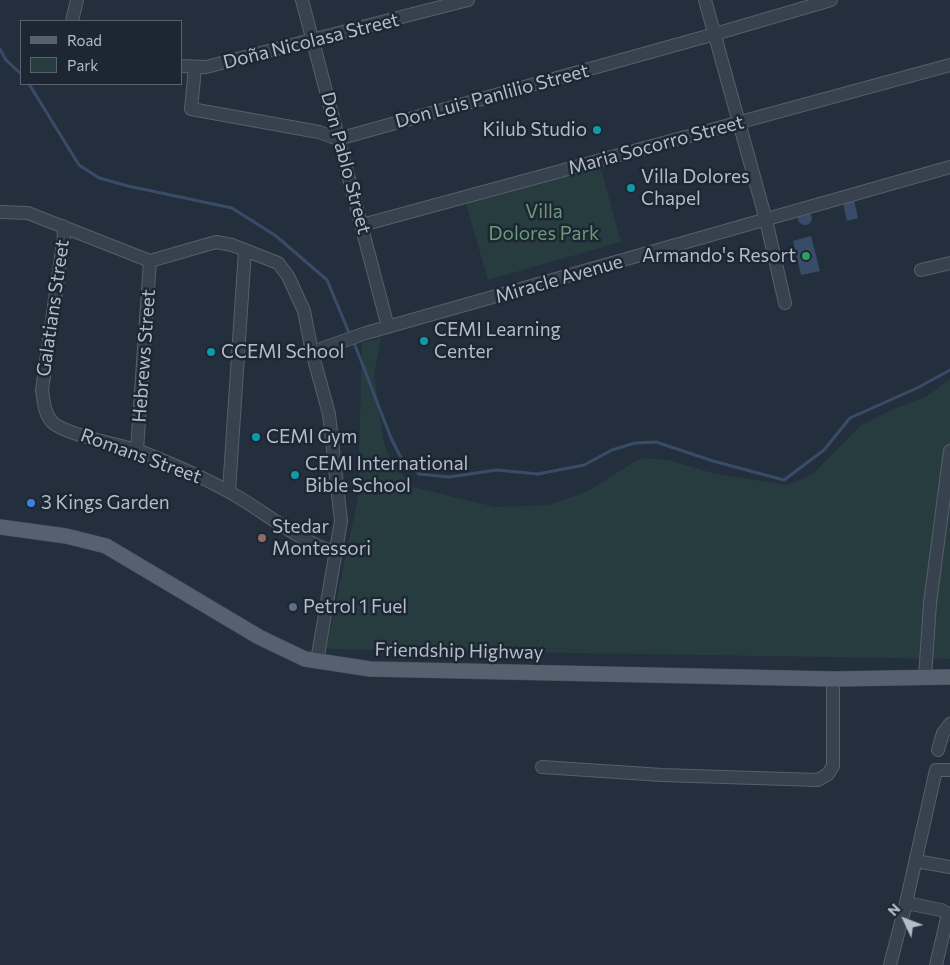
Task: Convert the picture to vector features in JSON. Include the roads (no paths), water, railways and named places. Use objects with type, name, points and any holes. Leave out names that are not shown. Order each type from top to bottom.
[{"type":"main road","name":"Friendship Highway","points":[[0,527],[66,536],[106,546],[259,636],[305,659],[317,662],[370,669],[833,679],[950,677]]},
{"type":"street","points":[[72,20],[77,0]]},
{"type":"street","name":"Don Pablo Street","points":[[302,0],[388,327]]},
{"type":"street","name":"Doña Nicolasa Street","points":[[182,66],[195,68],[314,41],[468,0]]},
{"type":"street","points":[[705,0],[716,34],[766,220],[785,303]]},
{"type":"street","name":"Don Luis Panlilio Street","points":[[338,139],[716,34],[830,0]]},
{"type":"street","name":"Maria Socorro Street","points":[[362,225],[950,65]]},
{"type":"street","points":[[195,68],[191,109],[319,132],[338,139]]},
{"type":"street","name":"Miracle Avenue","points":[[312,352],[366,333],[950,167]]},
{"type":"street","points":[[0,212],[28,213],[150,261],[216,242],[245,250],[278,263],[288,276],[304,311],[312,352],[329,414],[341,521],[317,662]]},
{"type":"street","name":"Galatians Street","points":[[42,390],[64,236],[63,226]]},
{"type":"street","points":[[229,491],[245,250]]},
{"type":"street","name":"Hebrews Street","points":[[137,450],[150,261]]},
{"type":"street","points":[[921,270],[950,263]]},
{"type":"street","name":"Romans Street","points":[[42,390],[45,412],[53,423],[90,438],[137,450],[229,491],[289,529],[337,553]]},
{"type":"street","points":[[925,678],[930,603],[950,451]]},
{"type":"street","points":[[542,767],[662,775],[818,780],[828,774],[833,766],[833,679]]},
{"type":"street","points":[[938,750],[943,733],[950,724]]},
{"type":"street","points":[[890,965],[916,862],[936,770],[950,770]]},
{"type":"street","points":[[916,862],[950,867]]},
{"type":"street","points":[[906,903],[941,910],[948,914],[936,965]]},
{"type":"water","points":[[854,200],[858,218],[847,221],[843,203]]},
{"type":"water","points":[[802,211],[808,211],[812,218],[808,225],[802,225],[798,221],[798,215]]},
{"type":"water","name":"Armando's Resort","points":[[811,236],[820,271],[801,275],[793,241]]},
{"type":"waterway","points":[[0,49],[6,60],[20,73]]},
{"type":"waterway","points":[[30,85],[79,165],[99,178],[232,208],[276,236],[327,280],[350,335]]},
{"type":"waterway","points":[[353,340],[391,438],[401,458],[419,474],[449,477],[497,470],[538,474],[584,465],[612,450],[635,443],[656,442],[713,461],[784,480],[824,450],[850,418],[917,388],[950,370]]},
{"type":"place","name":"Kilub Studio","points":[[597,130]]},
{"type":"place","name":"Villa Dolores Chapel","points":[[631,188]]},
{"type":"place","name":"Armando's Resort","points":[[806,256]]},
{"type":"place","name":"CEMI Learning Center","points":[[424,341]]},
{"type":"place","name":"CCEMI School","points":[[211,352]]},
{"type":"place","name":"CEMI Gym","points":[[256,437]]},
{"type":"place","name":"CEMI International Bible School","points":[[295,475]]},
{"type":"place","name":"3 Kings Garden","points":[[31,503]]},
{"type":"place","name":"Stedar Montessori","points":[[262,538]]},
{"type":"place","name":"Petrol 1 Fuel","points":[[293,607]]},
{"type":"park label","name":"Villa Dolores Park","points":[[544,223]]}]
